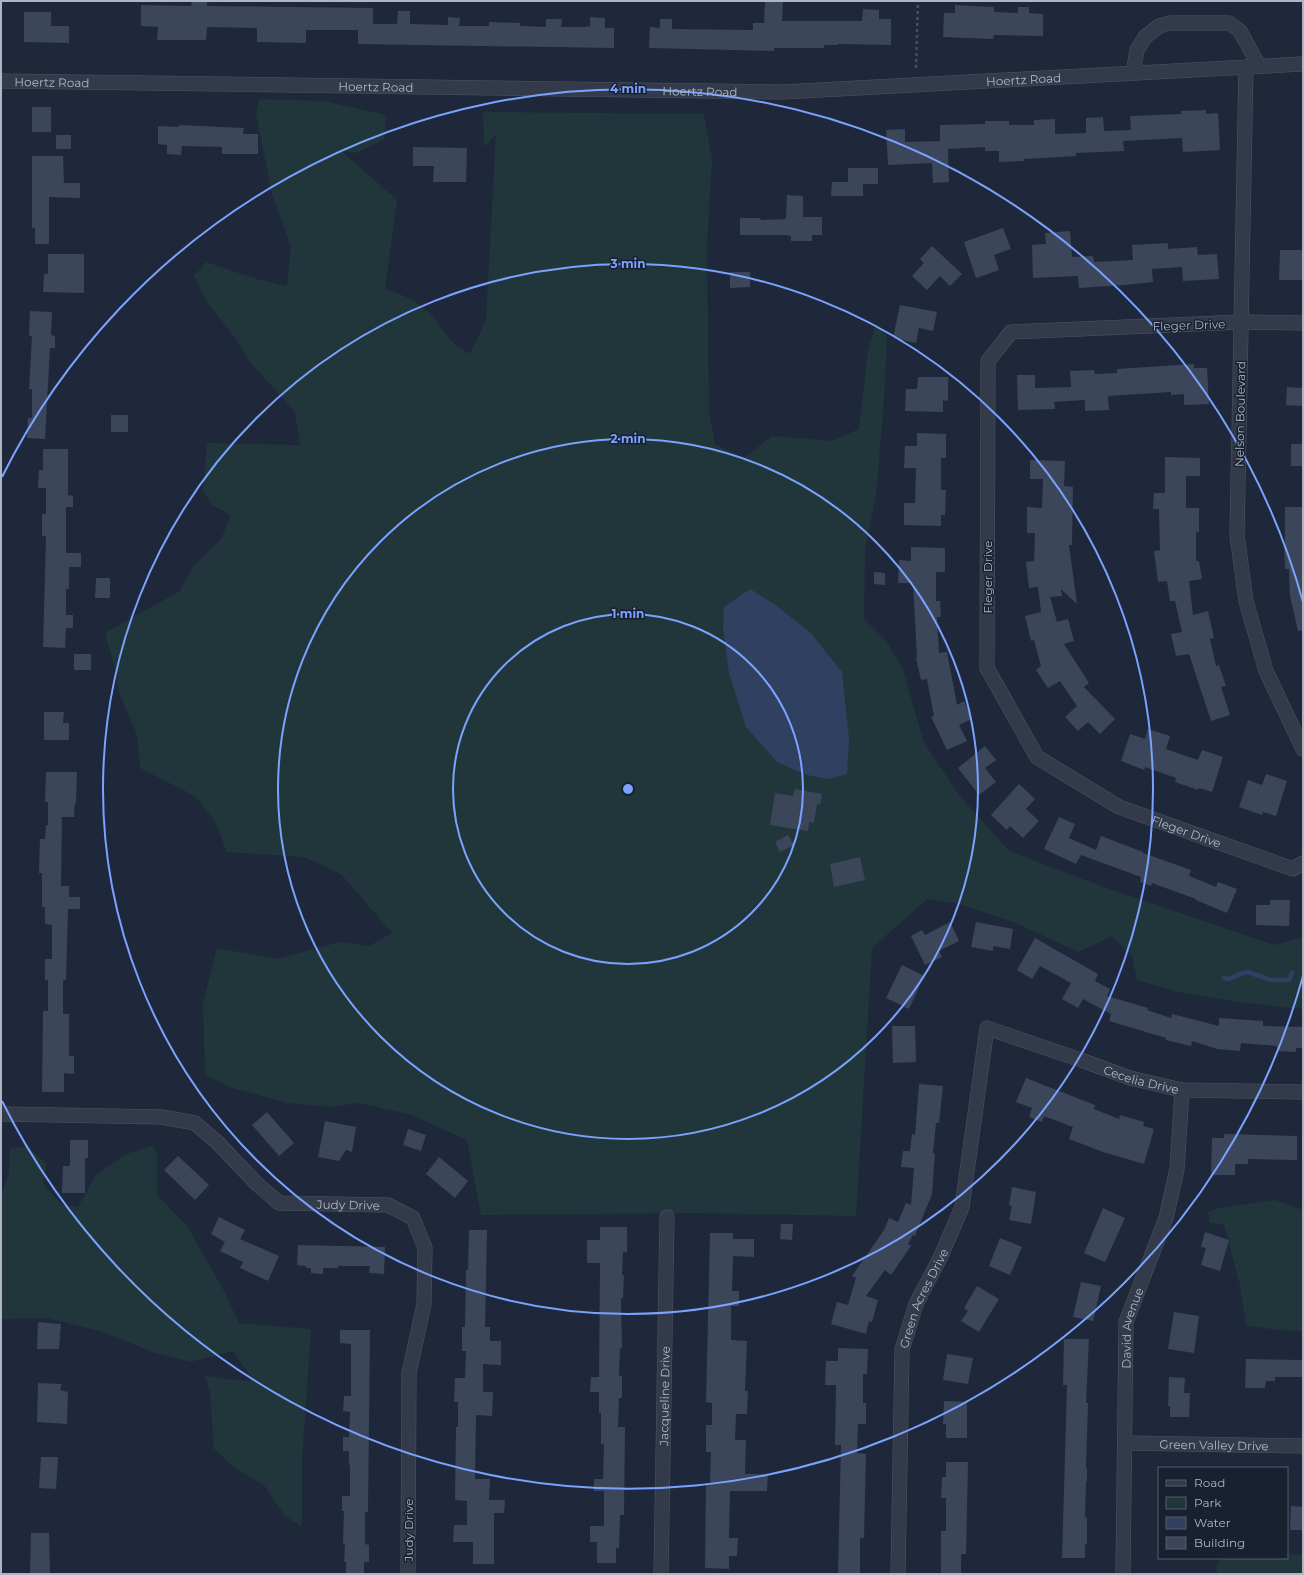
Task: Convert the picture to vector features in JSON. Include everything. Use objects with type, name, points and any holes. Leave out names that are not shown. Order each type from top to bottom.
[{"type":"street","points":[[1133,73],[1138,50],[1146,37],[1159,26],[1170,23],[1229,23],[1240,32],[1252,66]]},
{"type":"street","name":"Hoertz Road","points":[[1,81],[783,92],[1303,64]]},
{"type":"street","name":"Nelson Boulevard","points":[[1252,66],[1242,322],[1237,535],[1246,601],[1266,671],[1303,749]]},
{"type":"street","name":"Fleger Drive","points":[[1303,324],[1242,322],[1011,332],[988,361],[987,668],[1038,757],[1044,761],[1119,807],[1293,868],[1303,863]]},
{"type":"street","name":"Cecelia Drive","points":[[987,1028],[1130,1078],[1182,1090],[1303,1092]]},
{"type":"street","name":"Green Acres Drive","points":[[898,1574],[902,1350],[916,1304],[941,1256],[962,1208],[987,1028]]},
{"type":"street","name":"David Avenue","points":[[1123,1574],[1126,1322],[1166,1218],[1177,1170],[1182,1090]]},
{"type":"street","name":"Judy Drive","points":[[1,1114],[162,1117],[195,1123],[218,1143],[257,1184],[279,1203],[388,1205],[413,1218],[425,1248],[425,1256],[424,1304],[408,1373],[408,1574]]},
{"type":"street","name":"Jacqueline Drive","points":[[661,1574],[667,1217]]},
{"type":"street","name":"Green Valley Drive","points":[[1125,1443],[1303,1446]]},
{"type":"path","points":[[916,68],[918,1]]},
{"type":"green space","points":[[259,99],[324,101],[386,115],[384,139],[357,153],[340,150],[397,200],[385,288],[411,299],[429,312],[454,344],[470,354],[486,320],[496,134],[484,147],[483,112],[704,114],[712,159],[707,245],[709,412],[715,444],[744,458],[772,436],[832,441],[859,429],[868,351],[876,323],[887,337],[884,400],[876,496],[865,548],[864,619],[887,642],[903,670],[924,743],[960,796],[1009,851],[1101,886],[1274,945],[1303,937],[1303,1009],[1239,1002],[1179,992],[1137,980],[1132,956],[1112,936],[1078,952],[1016,923],[960,904],[927,899],[872,948],[856,1216],[694,1213],[481,1215],[467,1140],[409,1114],[358,1103],[332,1107],[288,1103],[229,1087],[205,1074],[203,1004],[217,948],[277,959],[340,942],[369,946],[392,933],[341,874],[304,857],[227,852],[215,822],[195,796],[140,768],[137,735],[119,692],[114,665],[105,633],[180,591],[192,568],[221,539],[231,515],[212,505],[203,491],[207,443],[300,445],[295,412],[251,363],[231,332],[208,304],[194,276],[206,262],[257,279],[287,286],[291,247],[272,194],[256,114]]},
{"type":"green space","points":[[28,1146],[46,1164],[43,1184],[62,1205],[78,1207],[96,1175],[126,1154],[152,1146],[157,1152],[157,1195],[187,1226],[225,1293],[239,1323],[311,1329],[302,1460],[302,1527],[285,1516],[264,1485],[235,1468],[214,1449],[210,1392],[205,1376],[254,1381],[233,1351],[190,1362],[153,1352],[100,1331],[46,1318],[1,1318],[1,1197],[9,1172],[10,1149]]},
{"type":"green space","points":[[1275,1200],[1303,1210],[1303,1331],[1277,1330],[1246,1325],[1240,1285],[1224,1224],[1210,1223],[1208,1212],[1219,1208]]},
{"type":"green space","points":[[1288,1554],[1303,1555],[1303,1574],[1217,1574],[1216,1565],[1222,1559],[1288,1559]]},
{"type":"water","points":[[750,589],[774,604],[810,632],[842,672],[849,739],[847,774],[828,779],[807,775],[777,762],[746,727],[729,673],[723,627],[724,607]]},
{"type":"building","points":[[192,1],[207,1],[207,6],[373,8],[373,24],[397,24],[398,11],[410,11],[410,24],[448,25],[448,17],[460,18],[459,26],[489,26],[489,22],[520,23],[520,26],[546,27],[546,19],[562,19],[561,27],[584,27],[590,26],[590,17],[605,18],[605,28],[614,28],[614,48],[358,44],[358,30],[306,30],[306,43],[257,42],[257,28],[207,27],[206,40],[157,40],[158,27],[141,26],[141,5],[191,6]]},
{"type":"building","points":[[765,1],[783,1],[782,21],[862,21],[863,9],[879,10],[879,19],[891,19],[891,45],[838,44],[824,45],[824,48],[774,48],[774,51],[649,48],[650,27],[660,28],[660,19],[672,19],[672,29],[753,30],[753,23],[764,23]]},
{"type":"building","points":[[955,5],[994,7],[994,12],[1018,13],[1018,7],[1029,7],[1029,13],[1043,14],[1043,36],[994,35],[993,39],[943,37],[944,13],[955,13]]},
{"type":"building","points":[[24,12],[51,12],[51,26],[69,26],[69,43],[24,42]]},
{"type":"building","points":[[32,107],[51,107],[51,132],[32,132]]},
{"type":"building","points":[[1206,110],[1206,114],[1218,113],[1220,150],[1183,152],[1182,138],[1123,141],[1124,151],[1076,153],[1076,156],[999,162],[999,151],[985,151],[985,147],[948,149],[949,182],[933,183],[932,163],[888,165],[886,130],[905,129],[905,142],[940,141],[940,125],[985,124],[985,121],[1009,121],[1009,125],[1034,125],[1034,120],[1055,119],[1055,134],[1086,133],[1086,118],[1103,117],[1104,131],[1131,130],[1130,116],[1181,114],[1181,111]]},
{"type":"building","points":[[179,125],[244,128],[243,134],[258,134],[258,154],[222,154],[222,147],[182,146],[181,155],[167,154],[167,145],[158,144],[158,126],[179,127]]},
{"type":"building","points":[[56,135],[71,135],[71,149],[56,149]]},
{"type":"building","points":[[413,147],[467,148],[466,182],[433,182],[434,166],[413,166]]},
{"type":"building","points":[[32,156],[63,156],[64,183],[80,183],[80,198],[49,197],[49,244],[35,244],[35,228],[32,228]]},
{"type":"building","points":[[848,168],[878,168],[878,184],[863,184],[863,196],[831,196],[832,182],[848,182]]},
{"type":"building","points":[[787,195],[803,196],[803,217],[822,217],[822,235],[812,235],[812,241],[791,241],[791,236],[786,235],[740,235],[740,218],[760,218],[761,220],[786,219]]},
{"type":"building","points":[[1003,228],[1011,249],[994,255],[999,270],[976,278],[964,242]]},
{"type":"building","points":[[1070,231],[1072,257],[1093,256],[1094,262],[1133,260],[1132,245],[1168,243],[1168,249],[1197,247],[1198,255],[1217,254],[1219,279],[1183,281],[1182,267],[1152,269],[1153,282],[1125,285],[1079,288],[1078,276],[1033,278],[1032,245],[1046,244],[1045,233]]},
{"type":"building","points":[[932,246],[962,274],[950,286],[940,276],[927,290],[912,276],[924,263],[920,259]]},
{"type":"building","points":[[1280,250],[1303,250],[1303,280],[1279,280]]},
{"type":"building","points":[[48,254],[84,254],[84,293],[43,292],[44,274],[48,274]]},
{"type":"building","points":[[730,272],[750,272],[750,287],[730,288]]},
{"type":"building","points":[[900,305],[937,312],[933,331],[919,328],[916,343],[893,338]]},
{"type":"building","points":[[30,311],[52,312],[51,335],[55,336],[55,348],[50,348],[45,439],[27,438],[28,418],[32,418],[32,389],[29,389],[32,336],[29,336]]},
{"type":"building","points":[[1194,364],[1194,368],[1207,368],[1209,404],[1184,405],[1184,394],[1171,395],[1171,392],[1108,396],[1109,410],[1085,411],[1085,400],[1054,402],[1055,409],[1018,410],[1017,375],[1035,375],[1035,388],[1071,387],[1070,371],[1094,370],[1095,374],[1117,373],[1117,369]]},
{"type":"building","points":[[918,377],[948,377],[948,401],[943,400],[943,412],[905,411],[906,389],[917,389]]},
{"type":"building","points":[[1287,387],[1303,388],[1303,406],[1286,405]]},
{"type":"building","points":[[111,415],[128,415],[128,432],[111,432]]},
{"type":"building","points":[[917,433],[946,434],[946,458],[941,458],[941,490],[946,490],[945,515],[941,515],[941,526],[904,525],[904,503],[915,503],[916,468],[904,468],[905,446],[917,446]]},
{"type":"building","points":[[1291,444],[1303,444],[1303,466],[1291,466]]},
{"type":"building","points":[[43,449],[68,449],[68,495],[73,496],[73,507],[66,507],[66,553],[81,553],[81,567],[69,567],[69,589],[66,589],[66,615],[73,615],[73,628],[66,628],[65,648],[43,647],[46,536],[42,536],[42,514],[46,514],[46,488],[38,488],[39,470],[43,470]]},
{"type":"building","points":[[1165,457],[1200,458],[1200,476],[1186,476],[1186,508],[1199,508],[1199,532],[1196,532],[1196,561],[1199,561],[1202,579],[1189,581],[1193,615],[1208,611],[1214,638],[1210,639],[1216,666],[1219,665],[1226,686],[1221,687],[1230,715],[1211,721],[1189,654],[1176,656],[1171,634],[1182,632],[1175,601],[1170,601],[1167,581],[1158,582],[1154,551],[1160,550],[1159,509],[1153,509],[1154,493],[1165,493]]},
{"type":"building","points":[[1030,460],[1065,461],[1064,486],[1073,487],[1072,545],[1069,545],[1077,604],[1061,589],[1062,596],[1050,597],[1057,622],[1068,619],[1074,641],[1064,644],[1089,683],[1084,687],[1115,719],[1100,734],[1088,722],[1078,731],[1065,717],[1077,706],[1060,681],[1048,688],[1036,670],[1041,666],[1034,640],[1031,641],[1025,616],[1041,612],[1038,587],[1029,588],[1026,562],[1034,561],[1035,533],[1027,533],[1027,507],[1042,508],[1043,479],[1030,479]]},
{"type":"building","points":[[1285,507],[1303,507],[1303,630],[1298,631],[1290,596],[1289,569],[1285,569]]},
{"type":"building","points":[[911,547],[945,548],[945,572],[936,572],[936,601],[940,601],[941,617],[937,617],[939,653],[947,652],[957,705],[964,701],[972,719],[959,725],[967,741],[947,750],[931,717],[934,716],[927,679],[921,680],[916,658],[913,583],[898,583],[899,560],[911,561]]},
{"type":"building","points":[[874,572],[885,573],[885,585],[874,584]]},
{"type":"building","points":[[96,578],[110,578],[110,598],[95,598]]},
{"type":"building","points":[[74,654],[91,654],[91,670],[74,670]]},
{"type":"building","points":[[44,712],[64,712],[63,723],[69,723],[69,740],[44,740]]},
{"type":"building","points":[[1148,729],[1170,736],[1166,749],[1198,760],[1202,750],[1223,757],[1212,792],[1199,788],[1198,790],[1175,782],[1176,778],[1145,767],[1144,770],[1121,761],[1130,734],[1145,739]]},
{"type":"building","points":[[985,746],[996,760],[985,768],[996,782],[979,795],[958,768]]},
{"type":"building","points":[[46,772],[77,772],[74,817],[62,817],[61,886],[69,886],[69,897],[80,897],[80,909],[68,909],[66,980],[63,980],[63,1014],[69,1014],[69,1056],[74,1056],[74,1074],[64,1073],[64,1092],[42,1092],[43,1011],[48,1011],[48,980],[45,980],[45,959],[52,959],[52,925],[45,924],[45,907],[42,907],[42,873],[39,873],[40,839],[45,839],[46,825],[48,825],[48,802],[45,802]]},
{"type":"building","points":[[1266,774],[1287,781],[1276,816],[1263,812],[1262,815],[1239,807],[1248,780],[1262,785]]},
{"type":"building","points":[[1019,784],[1035,799],[1026,809],[1039,821],[1023,838],[1010,826],[1007,830],[991,815]]},
{"type":"building","points":[[795,789],[822,794],[820,805],[817,804],[814,823],[809,822],[808,831],[770,825],[775,793],[793,796]]},
{"type":"building","points":[[1059,817],[1075,824],[1069,838],[1096,850],[1101,836],[1191,870],[1189,876],[1216,887],[1218,882],[1237,889],[1227,913],[1196,899],[1152,883],[1151,886],[1140,882],[1141,877],[1081,855],[1076,864],[1044,849]]},
{"type":"building","points":[[788,835],[794,845],[780,852],[775,842]]},
{"type":"building","points":[[860,857],[865,880],[834,887],[830,864]]},
{"type":"building","points":[[1270,900],[1290,900],[1289,926],[1256,925],[1256,905],[1270,905]]},
{"type":"building","points":[[950,922],[959,941],[939,951],[942,957],[925,965],[911,936],[922,930],[925,935]]},
{"type":"building","points":[[976,922],[1013,929],[1010,949],[993,946],[993,951],[971,947]]},
{"type":"building","points":[[1035,938],[1098,974],[1095,981],[1110,989],[1107,996],[1148,1008],[1147,1010],[1171,1018],[1172,1014],[1219,1026],[1219,1018],[1263,1021],[1263,1026],[1303,1027],[1303,1048],[1296,1048],[1296,1052],[1277,1051],[1277,1046],[1241,1043],[1240,1051],[1217,1049],[1192,1041],[1191,1046],[1166,1040],[1166,1038],[1109,1021],[1111,1014],[1083,999],[1078,1008],[1062,999],[1071,983],[1040,966],[1032,979],[1017,970]]},
{"type":"building","points":[[902,965],[924,976],[909,1009],[886,998]]},
{"type":"building","points":[[892,1026],[915,1026],[916,1062],[893,1063]]},
{"type":"building","points":[[1026,1078],[1095,1105],[1094,1109],[1119,1119],[1120,1115],[1144,1122],[1143,1126],[1154,1129],[1144,1164],[1103,1152],[1069,1139],[1073,1127],[1044,1116],[1042,1122],[1029,1117],[1032,1108],[1016,1102]]},
{"type":"building","points":[[919,1084],[943,1086],[939,1123],[936,1123],[933,1153],[935,1154],[932,1194],[915,1236],[913,1235],[908,1244],[911,1246],[891,1275],[885,1270],[866,1296],[878,1300],[872,1322],[869,1321],[866,1334],[831,1324],[837,1302],[848,1305],[856,1278],[852,1276],[884,1230],[889,1218],[898,1222],[906,1203],[911,1205],[914,1168],[901,1167],[903,1151],[910,1151],[912,1134],[915,1135]]},
{"type":"building","points":[[267,1112],[294,1143],[279,1156],[252,1125]]},
{"type":"building","points":[[325,1121],[356,1127],[352,1152],[346,1150],[339,1161],[318,1157]]},
{"type":"building","points":[[408,1129],[426,1135],[421,1151],[403,1145]]},
{"type":"building","points":[[1224,1134],[1297,1136],[1297,1160],[1248,1159],[1248,1164],[1235,1164],[1235,1175],[1211,1175],[1212,1138],[1224,1138]]},
{"type":"building","points":[[70,1140],[88,1140],[88,1158],[85,1158],[85,1193],[62,1193],[63,1166],[70,1166]]},
{"type":"building","points":[[178,1156],[209,1185],[195,1200],[164,1170]]},
{"type":"building","points":[[439,1157],[468,1181],[455,1198],[426,1174]]},
{"type":"building","points":[[1012,1187],[1036,1192],[1031,1224],[1009,1220],[1012,1206],[1009,1205]]},
{"type":"building","points":[[1103,1208],[1125,1218],[1105,1262],[1084,1253]]},
{"type":"building","points":[[219,1217],[245,1230],[240,1239],[279,1256],[268,1281],[240,1268],[243,1262],[220,1251],[225,1242],[211,1234]]},
{"type":"building","points":[[781,1224],[793,1224],[792,1240],[780,1239]]},
{"type":"building","points":[[600,1227],[627,1227],[627,1252],[623,1252],[623,1298],[621,1298],[622,1348],[620,1348],[619,1376],[622,1376],[622,1398],[619,1398],[618,1427],[625,1427],[624,1515],[620,1515],[619,1548],[616,1548],[616,1563],[597,1563],[597,1542],[590,1542],[590,1526],[604,1526],[604,1491],[594,1491],[594,1479],[603,1479],[604,1444],[601,1444],[599,1392],[590,1392],[591,1377],[599,1377],[600,1263],[587,1263],[587,1240],[600,1240]]},
{"type":"building","points":[[469,1230],[487,1230],[485,1327],[490,1327],[490,1341],[501,1341],[501,1365],[483,1364],[483,1392],[493,1392],[492,1416],[476,1415],[475,1479],[490,1479],[489,1500],[505,1500],[504,1513],[494,1513],[494,1564],[473,1564],[473,1542],[453,1542],[454,1525],[467,1525],[467,1501],[455,1500],[456,1427],[458,1427],[458,1402],[454,1402],[455,1378],[465,1378],[466,1351],[462,1351],[462,1327],[465,1327],[466,1270],[468,1270]]},
{"type":"building","points":[[1205,1232],[1229,1240],[1220,1271],[1201,1265],[1206,1248],[1201,1247]]},
{"type":"building","points":[[710,1233],[733,1233],[733,1239],[754,1239],[754,1257],[733,1256],[732,1291],[739,1291],[739,1306],[731,1306],[731,1340],[747,1341],[745,1391],[748,1391],[747,1414],[736,1414],[735,1440],[746,1440],[745,1474],[768,1474],[767,1491],[730,1491],[729,1538],[738,1538],[737,1556],[729,1556],[729,1569],[705,1568],[706,1483],[710,1483],[711,1452],[706,1452],[706,1425],[712,1425],[712,1403],[706,1402]]},
{"type":"building","points":[[1000,1238],[1022,1247],[1010,1275],[989,1266]]},
{"type":"building","points":[[298,1245],[385,1247],[384,1274],[369,1273],[370,1266],[338,1266],[338,1268],[323,1268],[323,1274],[311,1273],[311,1268],[297,1265]]},
{"type":"building","points":[[1081,1282],[1101,1286],[1093,1321],[1073,1317]]},
{"type":"building","points":[[977,1286],[999,1299],[979,1332],[961,1321],[968,1311],[964,1308]]},
{"type":"building","points":[[1174,1312],[1199,1316],[1194,1353],[1168,1349]]},
{"type":"building","points":[[38,1322],[61,1324],[59,1349],[37,1349]]},
{"type":"building","points":[[340,1330],[370,1330],[368,1512],[365,1512],[365,1544],[369,1545],[369,1562],[364,1562],[364,1574],[346,1574],[346,1562],[344,1562],[344,1511],[342,1511],[342,1496],[350,1496],[350,1465],[349,1451],[343,1451],[343,1437],[349,1437],[350,1412],[343,1411],[344,1396],[351,1396],[351,1344],[340,1343]]},
{"type":"building","points":[[1064,1339],[1089,1339],[1086,1403],[1088,1403],[1085,1517],[1087,1517],[1087,1544],[1085,1544],[1085,1558],[1062,1558],[1067,1385],[1063,1385]]},
{"type":"building","points":[[838,1348],[868,1349],[867,1374],[863,1374],[863,1403],[866,1403],[866,1424],[858,1424],[857,1453],[866,1454],[864,1538],[860,1538],[860,1574],[838,1574],[841,1445],[835,1445],[836,1385],[825,1385],[826,1361],[838,1361]]},
{"type":"building","points":[[947,1354],[973,1358],[968,1384],[943,1380]]},
{"type":"building","points":[[1246,1359],[1303,1360],[1303,1377],[1275,1377],[1275,1381],[1266,1381],[1265,1388],[1245,1388]]},
{"type":"building","points":[[1169,1377],[1185,1378],[1184,1393],[1190,1393],[1189,1417],[1170,1417],[1170,1406],[1168,1406]]},
{"type":"building","points":[[38,1383],[62,1384],[60,1390],[68,1392],[67,1424],[37,1422]]},
{"type":"building","points":[[944,1401],[967,1402],[967,1438],[946,1438],[946,1424],[943,1424]]},
{"type":"building","points":[[41,1457],[58,1457],[56,1489],[39,1488]]},
{"type":"building","points":[[946,1462],[968,1462],[966,1554],[961,1554],[961,1574],[941,1574],[941,1531],[946,1531],[946,1498],[941,1498],[942,1477],[946,1477]]},
{"type":"building","points":[[1291,1506],[1303,1507],[1303,1530],[1290,1530]]},
{"type":"building","points":[[31,1533],[49,1533],[50,1574],[30,1574]]},
{"type":"waterway","points":[[1224,978],[1229,979],[1248,972],[1271,980],[1289,980],[1292,973]]}]
